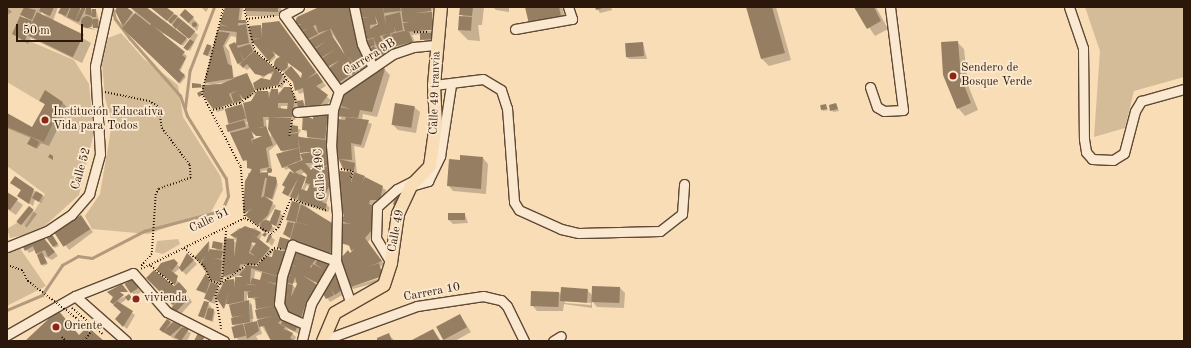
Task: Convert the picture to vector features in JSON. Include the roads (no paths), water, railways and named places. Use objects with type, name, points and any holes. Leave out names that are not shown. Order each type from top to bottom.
[{"type":"main road","name":"Calle 49 tranvia","points":[[422,176],[430,166],[434,145],[434,86],[440,33],[441,7]]},
{"type":"main road","name":"Calle 49","points":[[324,340],[335,313],[384,284],[391,263],[398,214],[411,186],[422,176]]},
{"type":"street","points":[[299,7],[284,15],[339,91]]},
{"type":"street","points":[[354,7],[362,44],[373,68]]},
{"type":"street","points":[[515,29],[572,19],[568,7]]},
{"type":"street","points":[[870,87],[877,107],[884,111],[904,110],[890,7]]},
{"type":"street","points":[[1069,7],[1083,48],[1084,139],[1086,152],[1092,158],[1113,160],[1124,153],[1135,111],[1141,101],[1184,89]]},
{"type":"street","name":"Calle 52","points":[[7,247],[47,230],[71,215],[89,194],[100,154],[98,89],[95,66],[107,8]]},
{"type":"street","name":"Carrera 9B","points":[[339,91],[373,68],[413,47],[438,45]]},
{"type":"street","points":[[434,86],[451,85],[483,79],[501,90],[507,108],[514,202],[519,210],[561,229],[579,233],[660,231],[682,214],[684,184]]},
{"type":"street","points":[[411,186],[428,181],[440,156],[451,85]]},
{"type":"street","name":"Calle 49C","points":[[336,261],[333,109],[339,91]]},
{"type":"street","points":[[297,112],[333,109]]},
{"type":"street","name":"Calle 49","points":[[391,263],[376,238],[377,207],[397,189],[422,176]]},
{"type":"street","points":[[304,324],[284,315],[279,304],[291,249],[336,261]]},
{"type":"street","points":[[336,261],[351,304]]},
{"type":"street","points":[[302,341],[304,324],[325,275],[336,261]]},
{"type":"street","points":[[7,334],[75,296],[136,272],[167,312],[223,340]]},
{"type":"street","points":[[75,296],[126,341]]},
{"type":"street","name":"Carrera 10","points":[[324,340],[417,306],[483,296],[501,300],[507,306],[524,341]]},
{"type":"waterway","points":[[185,108],[190,70],[214,7]]},
{"type":"waterway","points":[[7,310],[42,295],[62,265],[78,256],[92,258],[144,231],[212,213],[223,208],[228,196],[226,179],[187,116],[180,96],[130,39],[115,19],[112,8]]},
{"type":"place","name":"Sendero de Bosque Verde","points":[[953,76]]},
{"type":"place","name":"Institución Educativa Vida para Todos","points":[[45,120]]},
{"type":"place","name":"vivienda","points":[[136,299]]},
{"type":"place","name":"Oriente","points":[[56,327]]}]
